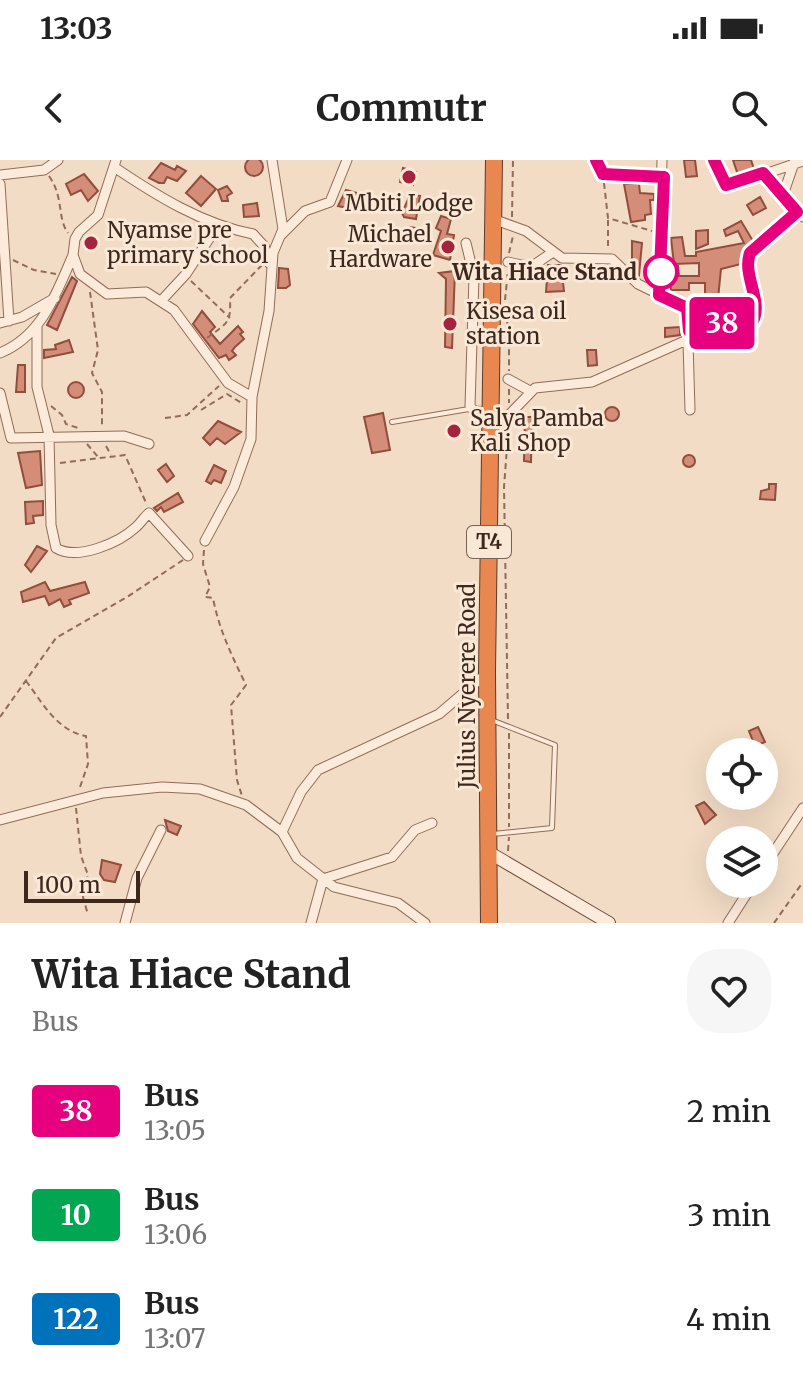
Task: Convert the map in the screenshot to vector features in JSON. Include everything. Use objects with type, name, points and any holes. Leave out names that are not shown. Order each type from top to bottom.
[{"type":"highway","name":"Julius Nyerere Road","points":[[489,923],[487,673],[494,160]]},
{"type":"street","points":[[0,175],[44,170],[58,160]]},
{"type":"street","points":[[205,541],[234,487],[251,439],[252,397],[264,343],[273,253],[281,235],[283,219],[272,160]]},
{"type":"street","points":[[281,235],[305,211],[330,202],[347,160]]},
{"type":"street","points":[[596,160],[603,174],[664,177]]},
{"type":"street","points":[[659,295],[663,235],[662,160]]},
{"type":"street","points":[[714,160],[726,185],[797,162]]},
{"type":"street","points":[[782,198],[797,162]]},
{"type":"street","points":[[0,353],[23,341],[55,298],[73,255],[77,235],[98,215],[115,163],[146,189],[231,232],[253,234],[264,246],[273,271]]},
{"type":"street","points":[[509,415],[530,391],[545,385],[592,382],[709,324],[746,324],[753,321],[756,306],[749,283],[750,253],[800,215],[763,173]]},
{"type":"street","points":[[0,184],[6,256],[4,322],[55,298]]},
{"type":"street","points":[[493,219],[526,231],[553,252],[571,259],[608,257],[621,265],[629,278],[687,308],[690,410]]},
{"type":"street","points":[[161,301],[186,274],[218,225]]},
{"type":"street","points":[[466,243],[474,276],[471,409],[490,412]]},
{"type":"street","points":[[508,262],[531,267],[553,252]]},
{"type":"street","points":[[73,255],[80,274],[107,294],[146,292],[161,301],[184,320],[228,383],[252,397]]},
{"type":"street","points":[[37,326],[35,352],[40,398],[49,435],[53,541],[60,551],[96,549],[136,527],[149,513],[159,520],[188,556]]},
{"type":"street","points":[[508,379],[530,391]]},
{"type":"street","points":[[0,393],[5,437],[101,435],[133,437],[149,444]]},
{"type":"street","points":[[282,832],[301,792],[318,770],[439,714],[487,673]]},
{"type":"street","points":[[0,820],[79,797],[162,787],[200,789],[246,805],[282,832],[297,858],[334,887],[398,903],[425,923]]},
{"type":"street","points":[[778,846],[803,808]]},
{"type":"street","points":[[311,923],[323,879],[341,870],[372,866],[392,857],[415,830],[432,823]]},
{"type":"street","points":[[125,923],[132,892],[161,830]]},
{"type":"street","points":[[490,853],[609,923]]},
{"type":"street","points":[[728,923],[744,898]]},
{"type":"lane","points":[[392,422],[471,409]]},
{"type":"lane","points":[[488,719],[555,745],[552,828],[490,835]]},
{"type":"path","points":[[44,170],[60,193],[65,230],[77,235]]},
{"type":"path","points":[[603,174],[608,257]]},
{"type":"path","points":[[608,218],[663,235]]},
{"type":"path","points":[[6,256],[44,274],[65,274]]},
{"type":"path","points":[[231,318],[230,298],[268,258]]},
{"type":"path","points":[[186,274],[197,291],[231,318]]},
{"type":"path","points":[[86,279],[94,306],[98,350],[92,373],[102,392],[101,435],[111,455]]},
{"type":"path","points":[[200,343],[231,318]]},
{"type":"path","points":[[508,379],[504,487],[509,726],[508,864]]},
{"type":"path","points":[[165,418],[187,415],[219,386],[228,383]]},
{"type":"path","points":[[201,410],[227,394],[244,404],[253,418]]},
{"type":"path","points":[[40,398],[62,415],[66,424],[78,427],[80,435],[98,457]]},
{"type":"path","points":[[50,464],[125,455],[149,513]]},
{"type":"path","points":[[205,541],[203,564],[210,587],[205,597],[213,598],[218,629],[231,649],[246,685],[231,705],[237,780],[246,805]]},
{"type":"path","points":[[0,717],[56,638],[170,571],[188,556]]},
{"type":"path","points":[[25,680],[51,717],[75,734],[86,736],[88,764],[78,784],[75,812],[81,856],[88,875],[83,897],[88,915]]},
{"type":"path","points":[[774,923],[803,882]]},
{"type":"building","points":[[254,158],[263,167],[254,176],[245,167]]},
{"type":"building","points":[[684,160],[695,160],[697,176],[686,177]]},
{"type":"building","points":[[733,160],[751,160],[754,169],[738,175]]},
{"type":"building","points":[[161,163],[175,170],[177,166],[186,171],[177,181],[167,177],[164,183],[159,183],[149,178]]},
{"type":"building","points":[[403,168],[416,172],[413,185],[400,182]]},
{"type":"building","points":[[84,174],[98,191],[88,201],[81,190],[71,195],[66,184]]},
{"type":"building","points":[[201,176],[216,189],[201,206],[186,193]]},
{"type":"building","points":[[624,184],[639,184],[640,193],[654,194],[654,200],[650,200],[651,214],[645,215],[645,220],[631,222]]},
{"type":"building","points":[[227,186],[232,193],[227,196],[228,201],[222,201],[218,190]]},
{"type":"building","points":[[346,190],[357,193],[356,210],[338,206]]},
{"type":"building","points":[[410,195],[420,196],[416,219],[404,217],[402,213]]},
{"type":"building","points":[[760,197],[766,208],[753,215],[747,205]]},
{"type":"building","points":[[257,203],[259,216],[244,217],[243,205]]},
{"type":"building","points":[[441,216],[451,219],[447,234],[454,235],[450,260],[433,255],[441,231],[436,228]]},
{"type":"building","points":[[741,221],[753,241],[742,251],[741,264],[721,269],[717,309],[734,312],[739,317],[695,321],[696,295],[705,296],[705,283],[689,283],[689,290],[671,290],[668,266],[678,266],[679,276],[699,276],[699,263],[674,264],[671,238],[682,237],[685,256],[696,256],[696,252],[744,243],[738,231],[726,236],[724,230]]},
{"type":"building","points":[[410,227],[422,229],[421,237],[408,238]]},
{"type":"building","points":[[708,230],[708,244],[696,249],[696,231]]},
{"type":"building","points":[[632,241],[642,243],[639,275],[632,268]]},
{"type":"building","points":[[548,265],[561,265],[564,291],[546,292]]},
{"type":"building","points":[[279,268],[288,269],[290,285],[286,288],[278,288]]},
{"type":"building","points":[[455,271],[452,348],[445,347],[446,279],[439,273]]},
{"type":"building","points":[[72,277],[77,281],[57,330],[47,325]]},
{"type":"building","points":[[202,311],[215,327],[210,332],[220,344],[238,326],[243,332],[240,334],[244,339],[232,351],[236,355],[229,360],[226,355],[219,358],[193,324]]},
{"type":"building","points":[[680,327],[680,335],[665,337],[665,328]]},
{"type":"building","points":[[69,340],[73,352],[44,358],[44,350],[56,349],[55,345]]},
{"type":"building","points":[[587,350],[596,350],[597,365],[588,366]]},
{"type":"building","points":[[18,365],[25,365],[25,392],[16,392]]},
{"type":"building","points":[[76,382],[84,390],[76,398],[68,390]]},
{"type":"building","points":[[612,407],[619,414],[612,421],[605,414]]},
{"type":"building","points":[[383,413],[390,450],[372,453],[364,417]]},
{"type":"building","points":[[525,417],[532,417],[531,462],[524,461]]},
{"type":"building","points":[[218,421],[241,432],[225,444],[217,438],[210,445],[203,438]]},
{"type":"building","points":[[40,451],[42,485],[26,488],[18,453]]},
{"type":"building","points":[[684,456],[694,456],[694,466],[684,466]]},
{"type":"building","points":[[166,464],[174,476],[167,482],[158,470]]},
{"type":"building","points":[[214,465],[226,471],[221,483],[206,481]]},
{"type":"building","points":[[769,484],[776,484],[775,500],[760,499],[761,491],[769,489]]},
{"type":"building","points":[[178,493],[183,502],[164,512],[161,507],[157,511],[154,508]]},
{"type":"building","points":[[43,501],[43,515],[33,516],[34,523],[26,524],[25,502]]},
{"type":"building","points":[[37,546],[47,551],[31,572],[25,565]]},
{"type":"building","points":[[45,582],[50,591],[85,582],[89,593],[69,600],[71,604],[64,607],[60,599],[49,605],[45,596],[23,602],[21,592]]},
{"type":"building","points":[[758,727],[763,738],[752,738],[749,731]]},
{"type":"building","points":[[704,802],[706,810],[711,810],[716,815],[705,824],[696,806]]},
{"type":"building","points":[[165,820],[181,826],[177,835],[168,831]]},
{"type":"building","points":[[102,860],[121,865],[115,882],[104,880],[100,874]]},
{"type":"bus line","name":"38","points":[[596,160],[599,172],[609,176],[664,177],[659,295],[687,308],[689,331],[709,324],[736,325],[753,321],[756,306],[749,283],[747,259],[753,249],[763,244],[797,212],[763,173],[726,185],[718,175],[714,160]]},
{"type":"place","name":"Mbiti Lodge","points":[[409,177]]},
{"type":"place","name":"Nyamse pre primary school","points":[[91,243]]},
{"type":"place","name":"Michael Hardware","points":[[448,247]]},
{"type":"place","name":"Wita Hiace Stand","points":[[661,272]]},
{"type":"place","name":"Kisesa oil station","points":[[450,324]]},
{"type":"place","name":"Salya Pamba Kali Shop","points":[[454,431]]}]
